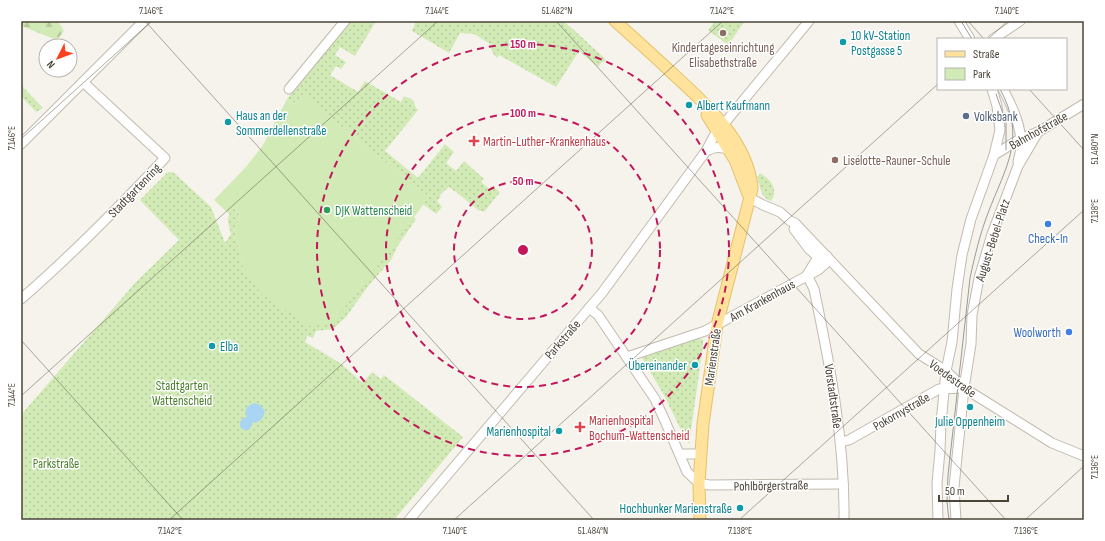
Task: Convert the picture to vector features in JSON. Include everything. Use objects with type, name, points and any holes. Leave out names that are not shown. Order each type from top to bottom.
[{"type":"main road","points":[[615,21],[709,106],[721,128],[728,150],[740,170],[750,198]]},
{"type":"main road","points":[[721,128],[740,148],[746,162],[752,180],[750,198]]},
{"type":"main road","name":"Marienstraße","points":[[700,520],[700,454],[717,325],[750,198]]},
{"type":"street","points":[[21,144],[144,21]]},
{"type":"street","points":[[289,89],[345,21]]},
{"type":"street","name":"Parkstraße","points":[[409,520],[602,293],[706,151],[714,136],[809,21]]},
{"type":"street","points":[[959,21],[969,38]]},
{"type":"street","points":[[994,38],[1020,21]]},
{"type":"street","name":"Stadtgartenring","points":[[21,299],[128,198],[165,158],[83,82]]},
{"type":"street","name":"August-Bebel-Platz","points":[[938,520],[937,483],[944,389],[952,342],[962,255],[970,219],[994,155],[1000,130],[997,106],[992,90]]},
{"type":"street","name":"August-Bebel-Platz","points":[[1004,90],[1014,110],[1020,131],[1021,150],[1018,159],[1018,166]]},
{"type":"street","name":"Bahnhofstraße","points":[[994,155],[1020,139],[1038,132],[1084,105]]},
{"type":"street","name":"August-Bebel-Platz","points":[[956,520],[954,487],[964,388],[971,344],[972,315],[981,267],[1018,166],[1038,132]]},
{"type":"street","points":[[706,151],[718,147],[723,147],[728,150]]},
{"type":"street","name":"Voedestraße","points":[[750,198],[780,212],[790,221],[803,243],[818,257]]},
{"type":"street","name":"Voedestraße","points":[[790,221],[795,223],[827,259],[919,354],[946,371],[964,388],[1052,443],[1084,456]]},
{"type":"street","points":[[818,257],[827,259]]},
{"type":"street","name":"Am Krankenhaus","points":[[807,275],[818,257]]},
{"type":"street","name":"Am Krankenhaus","points":[[627,357],[705,331],[818,270],[827,259]]},
{"type":"street","name":"Vorstadtstraße","points":[[807,275],[814,289],[833,382],[841,442],[844,484],[844,520]]},
{"type":"street","points":[[589,308],[598,315],[654,399],[687,472],[699,483]]},
{"type":"street","name":"Pokornystraße","points":[[841,442],[849,440],[938,389],[964,388]]},
{"type":"street","points":[[680,454],[700,454]]},
{"type":"street","name":"Pohlbörgerstraße","points":[[699,483],[709,485],[844,484]]},
{"type":"green space","points":[[21,21],[58,21],[64,31],[59,38],[52,38],[21,26]]},
{"type":"green space","points":[[349,21],[376,21],[355,56],[340,47],[335,55],[346,62],[341,69],[336,66],[330,75],[358,92],[365,81],[401,102],[404,96],[413,100],[418,110],[385,151],[418,178],[445,144],[454,152],[446,163],[456,171],[464,161],[484,179],[482,183],[490,189],[494,187],[500,192],[484,212],[479,211],[449,187],[440,195],[441,196],[437,201],[442,207],[436,214],[423,204],[429,197],[305,95],[299,105],[287,99]]},
{"type":"green space","points":[[416,21],[563,21],[606,60],[598,67],[579,51],[556,87],[499,55],[497,58],[491,49],[493,46],[474,34],[460,33],[449,53],[412,31]]},
{"type":"green space","name":"Kindertageseinrichtung Elisabethstraße","points":[[715,21],[745,21],[728,45],[708,30]]},
{"type":"green space","points":[[21,85],[43,108],[36,112],[21,96]]},
{"type":"green space","name":"DJK Wattenscheid","points":[[305,94],[335,121],[429,197],[367,280],[331,324],[310,326],[261,294],[243,267],[235,231],[240,216],[235,208],[229,214],[214,200],[246,167],[263,145],[287,99],[299,105]]},
{"type":"green space","name":"Stadtgarten Wattenscheid","points":[[168,172],[173,172],[211,207],[225,243],[231,234],[228,217],[234,207],[240,216],[235,231],[243,267],[411,215],[416,219],[397,247],[391,260],[369,285],[346,317],[333,329],[316,331],[313,338],[307,336],[305,342],[340,363],[363,383],[372,372],[381,379],[384,375],[463,437],[394,520],[21,520],[21,415],[135,283],[179,240],[140,200]]},
{"type":"green space","points":[[760,173],[773,185],[774,193],[771,201],[765,198],[761,192],[757,177]]},
{"type":"green space","points":[[698,338],[703,340],[703,346],[689,444],[664,395],[642,358]]},
{"type":"water","points":[[254,403],[261,405],[265,412],[262,419],[256,423],[252,422],[249,430],[244,430],[240,427],[240,422],[243,418],[247,417],[245,413],[247,407]]},
{"type":"tram line","points":[[961,21],[971,38]]},
{"type":"tram line","points":[[949,520],[947,502],[948,475],[970,278],[988,213],[1007,166],[1013,137],[1012,122],[1008,106],[1000,90]]},
{"type":"tram line","points":[[996,94],[1006,122],[1006,150]]},
{"type":"place","name":"Kindertageseinrichtung Elisabethstraße","points":[[723,33]]},
{"type":"place","name":"10 kV-Station Postgasse 5","points":[[843,42]]},
{"type":"place","name":"Albert Kaufmann","points":[[689,105]]},
{"type":"place","name":"Volksbank","points":[[966,116]]},
{"type":"place","name":"Haus an der Sommerdellenstraße","points":[[228,122]]},
{"type":"place","name":"Martin-Luther-Krankenhaus","points":[[474,141]]},
{"type":"place","name":"Liselotte-Rauner-Schule","points":[[835,160]]},
{"type":"place","name":"DJK Wattenscheid","points":[[327,210]]},
{"type":"place","name":"Check-In","points":[[1048,224]]},
{"type":"place","name":"Woolworth","points":[[1069,332]]},
{"type":"place","name":"Elba","points":[[212,346]]},
{"type":"place","name":"Übereinander","points":[[695,365]]},
{"type":"place","name":"Julie Oppenheim","points":[[970,407]]},
{"type":"place","name":"Marienhospital Bochum-Wattenscheid","points":[[580,427]]},
{"type":"place","name":"Marienhospital","points":[[559,431]]},
{"type":"place","name":"Hochbunker Marienstraße","points":[[740,508]]}]
